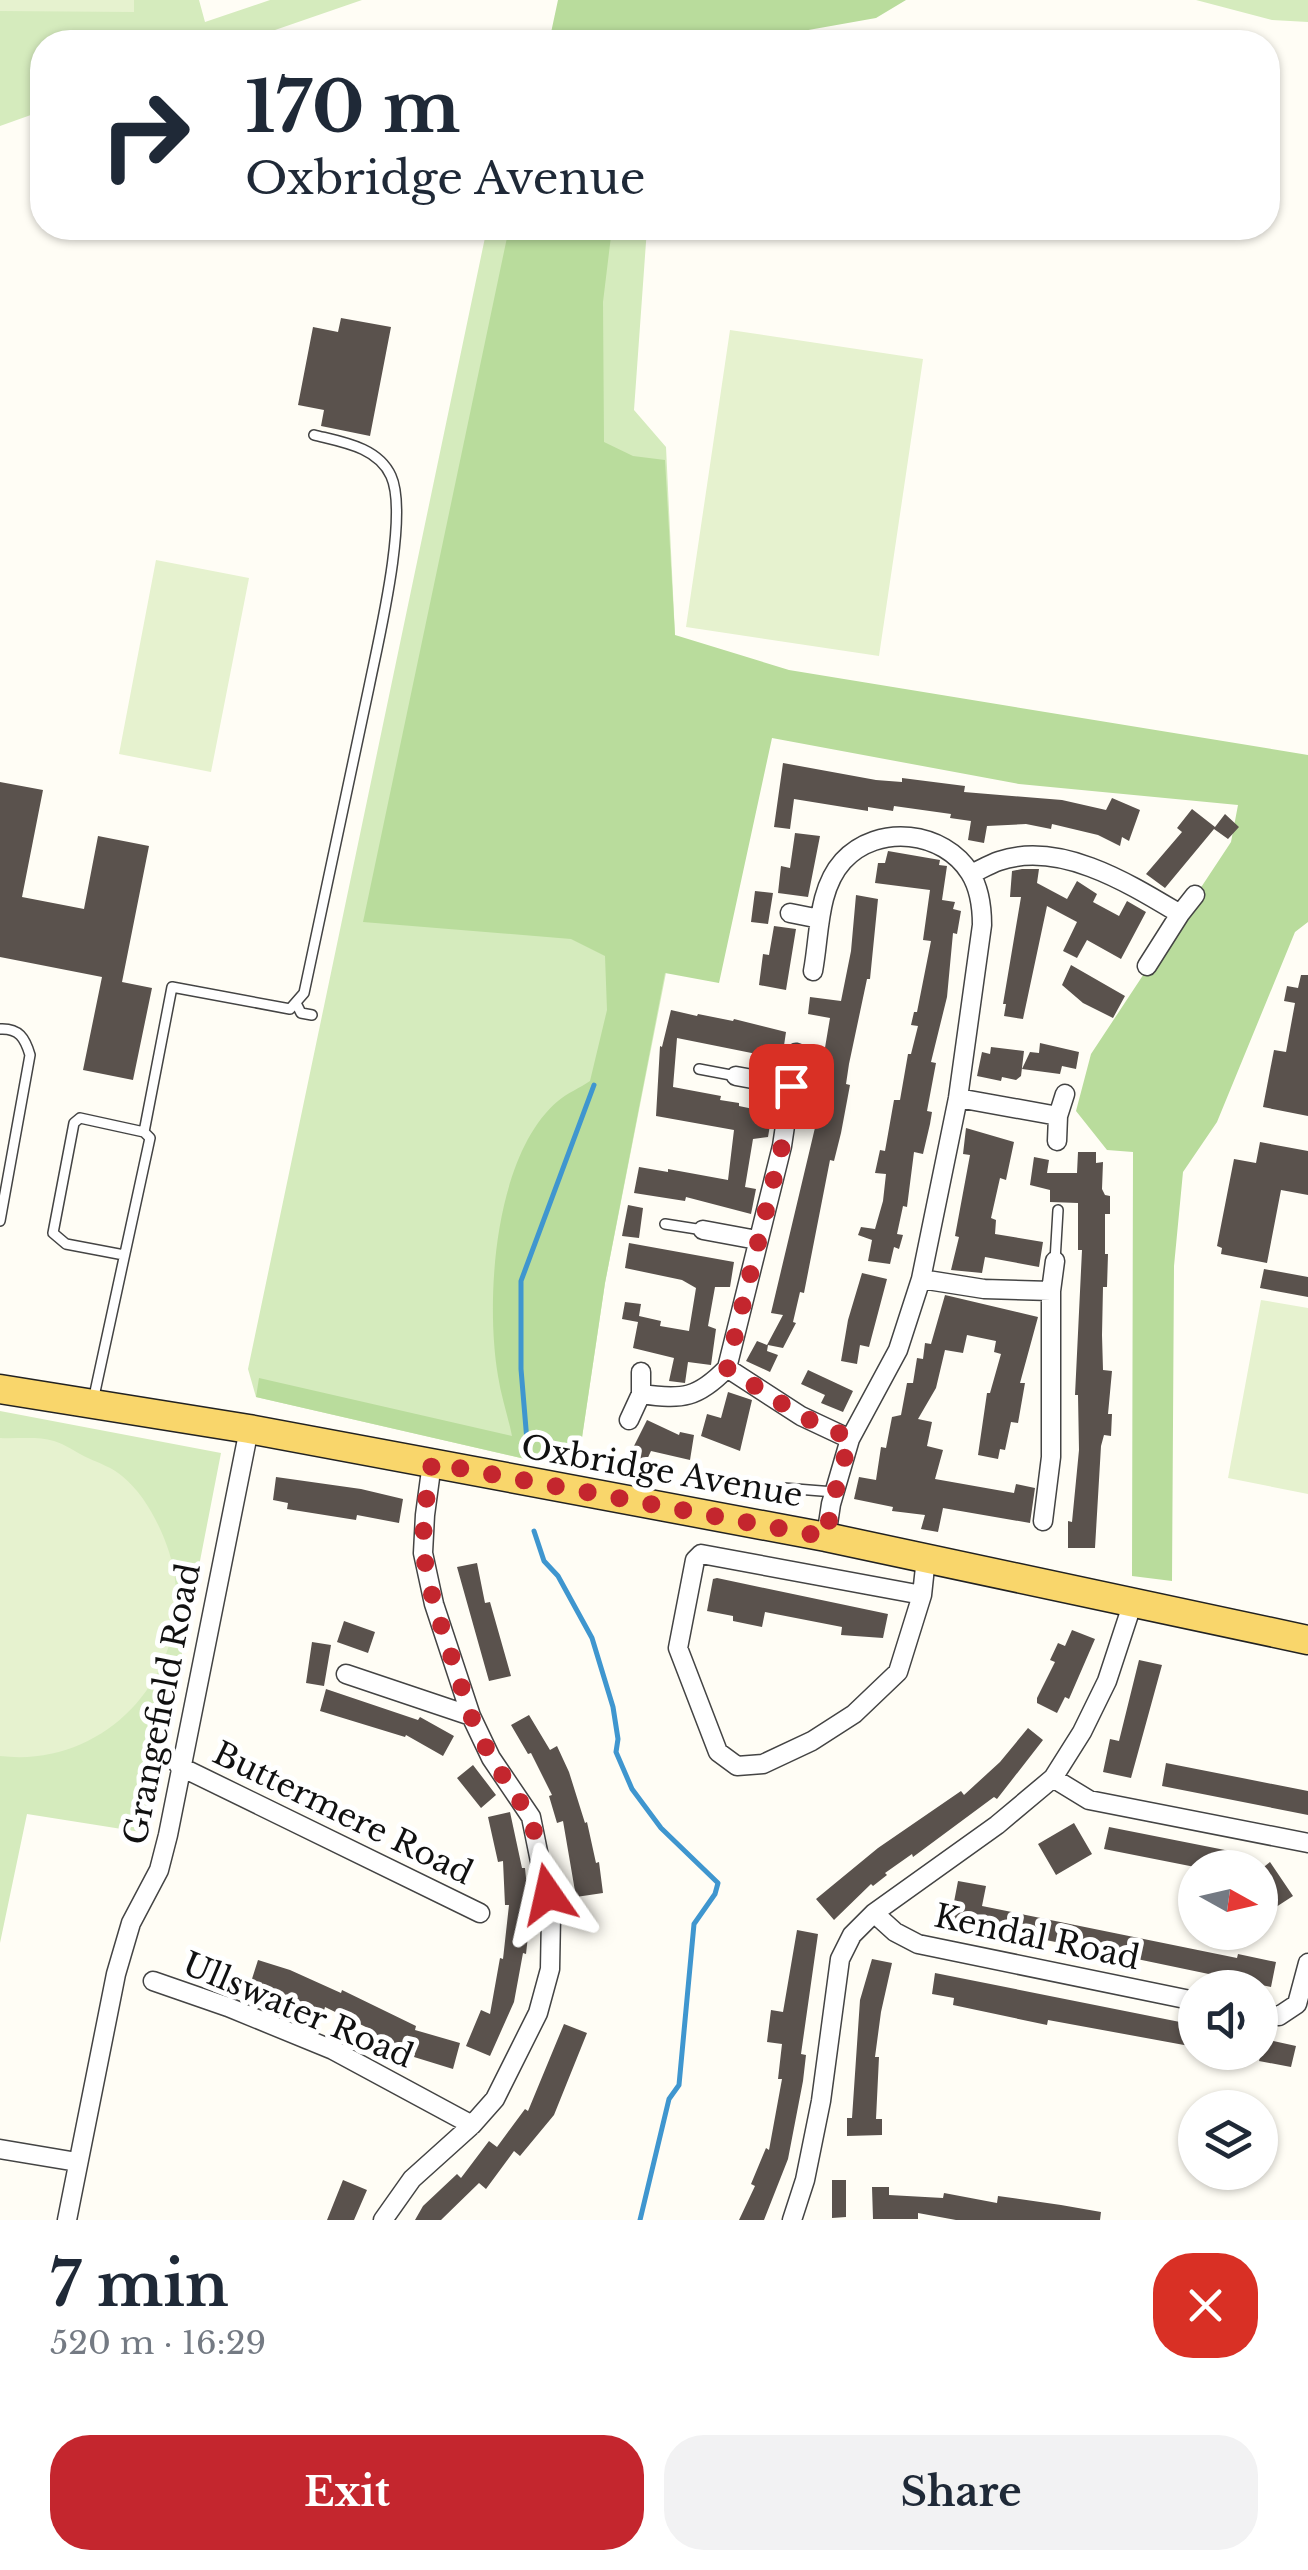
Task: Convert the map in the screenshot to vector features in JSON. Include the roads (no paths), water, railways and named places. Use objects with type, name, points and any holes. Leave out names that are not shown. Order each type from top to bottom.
[{"type":"main road","name":"Oxbridge Avenue","points":[[0,1390],[249,1429],[826,1537],[1308,1640]]},
{"type":"street","points":[[813,971],[828,886],[844,860],[865,845],[906,836],[930,841],[954,853],[971,874],[981,898],[982,925],[958,1098],[921,1279],[898,1350],[850,1438],[826,1537]]},
{"type":"street","points":[[971,874],[1000,860],[1023,856],[1072,861],[1129,883],[1180,914]]},
{"type":"street","points":[[1147,966],[1196,896]]},
{"type":"street","points":[[790,914],[820,919]]},
{"type":"street","points":[[641,1394],[669,1398],[692,1395],[709,1386],[727,1368],[782,1146],[796,1053]]},
{"type":"street","points":[[736,1076],[791,1086]]},
{"type":"street","points":[[1057,1141],[1058,1116],[1065,1094]]},
{"type":"street","points":[[958,1098],[1058,1116]]},
{"type":"street","points":[[703,1230],[756,1240]]},
{"type":"street","points":[[1043,1521],[1051,1457],[1051,1291],[1055,1261]]},
{"type":"street","points":[[921,1279],[984,1289],[1051,1291]]},
{"type":"street","points":[[727,1368],[801,1416],[850,1438]]},
{"type":"street","points":[[628,1420],[641,1394],[641,1372]]},
{"type":"street","name":"Grangefield Road","points":[[66,2220],[116,1974],[131,1923],[158,1870],[249,1429]]},
{"type":"street","points":[[383,2220],[412,2179],[496,2099],[538,2013],[550,1968],[551,1916],[545,1871],[531,1818],[491,1758],[471,1716],[434,1604],[423,1553],[432,1463]]},
{"type":"street","points":[[922,1595],[702,1554],[695,1560],[678,1648],[718,1752],[738,1766],[763,1764],[812,1741],[854,1714],[898,1672],[922,1595],[926,1558]]},
{"type":"street","points":[[792,2220],[805,2180],[821,2100],[840,1959],[852,1935],[874,1913],[997,1825],[1053,1778],[1082,1732],[1107,1680],[1133,1602]]},
{"type":"street","points":[[346,1674],[471,1716]]},
{"type":"street","name":"Buttermere Road","points":[[179,1766],[480,1913]]},
{"type":"street","points":[[1053,1778],[1089,1800],[1308,1843]]},
{"type":"street","name":"Kendal Road","points":[[874,1913],[895,1932],[918,1944],[1178,1998]]},
{"type":"street","points":[[1278,2016],[1297,2004],[1308,1963]]},
{"type":"street","name":"Ullswater Road","points":[[153,1981],[333,2050],[472,2125]]},
{"type":"street","points":[[0,2149],[77,2162]]},
{"type":"lane","points":[[144,1132],[172,988],[290,1009],[304,994],[384,609],[397,514],[391,476],[380,459],[362,449],[314,435]]},
{"type":"lane","points":[[297,1005],[302,1012],[312,1015]]},
{"type":"lane","points":[[0,1028],[14,1029],[25,1039],[30,1055],[0,1221]]},
{"type":"lane","points":[[699,1068],[736,1076]]},
{"type":"lane","points":[[92,1404],[150,1138],[144,1132],[80,1118],[74,1124],[53,1234],[66,1244],[124,1255]]},
{"type":"lane","points":[[1055,1261],[1058,1210]]},
{"type":"lane","points":[[666,1224],[703,1230]]},
{"type":"lane","points":[[759,1486],[834,1492]]},
{"type":"waterway","points":[[528,1453],[521,1369],[521,1281],[594,1085]]},
{"type":"waterway","points":[[534,1531],[544,1561],[558,1576],[592,1638],[613,1707],[616,1752],[632,1789],[661,1828],[718,1883],[694,1924],[679,2085],[669,2099],[640,2220]]}]
